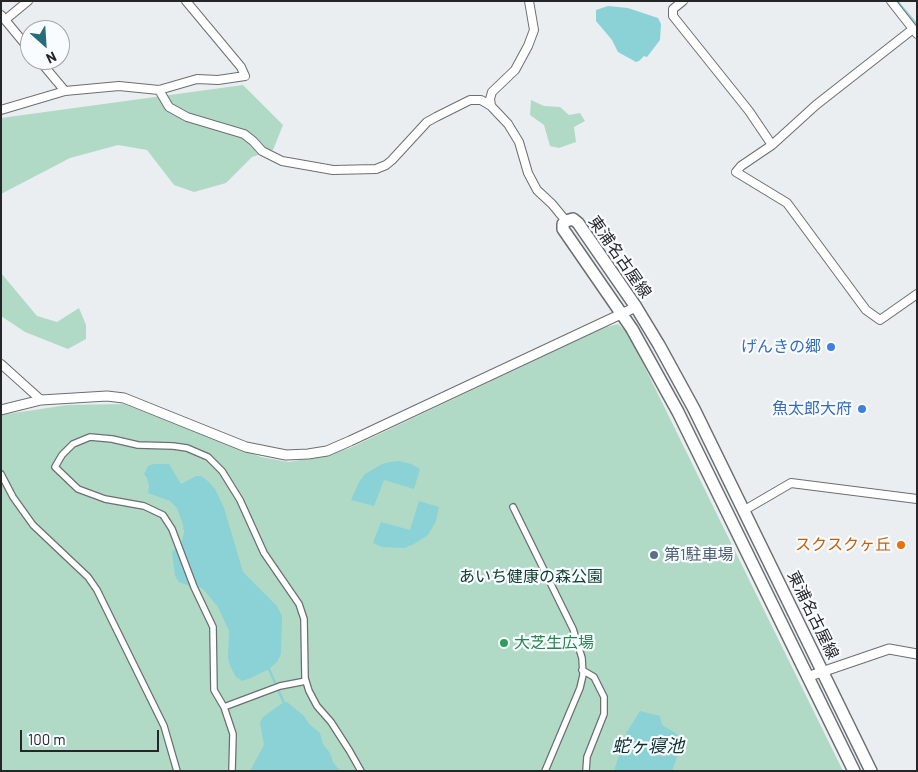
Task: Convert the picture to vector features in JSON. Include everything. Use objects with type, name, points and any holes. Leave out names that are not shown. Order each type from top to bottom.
[{"type":"main road","name":"東浦名古屋線","points":[[854,771],[678,412],[622,313],[563,229],[563,224],[566,220],[573,220],[578,223],[636,306],[678,379],[871,771]]},
{"type":"street","points":[[20,38],[3,17],[28,1]]},
{"type":"street","points":[[1,110],[64,91],[119,86],[159,90],[197,80],[218,80],[245,76],[240,67],[186,1]]},
{"type":"street","points":[[491,106],[492,92],[515,70],[525,53],[534,30],[529,1]]},
{"type":"street","points":[[683,1],[673,10],[673,16],[749,111],[772,145]]},
{"type":"street","points":[[891,1],[915,31],[816,105],[772,145],[741,166],[736,172],[787,203],[866,310],[880,320],[917,294]]},
{"type":"street","points":[[47,70],[64,91]]},
{"type":"street","points":[[159,90],[169,107],[187,117],[244,134],[262,151],[275,158],[282,161],[333,170],[376,168],[386,165],[427,122],[470,100],[481,100],[491,106],[508,124],[519,142],[528,173],[537,190],[566,220]]},
{"type":"street","points":[[1,410],[41,400],[107,396],[124,398],[246,447],[286,455],[327,451],[636,306]]},
{"type":"street","points":[[1,364],[41,400]]},
{"type":"street","points":[[232,771],[233,734],[224,707],[214,690],[213,627],[194,587],[178,543],[163,514],[144,506],[106,499],[78,488],[55,467],[62,455],[73,444],[90,437],[112,439],[138,445],[187,448],[208,457],[222,471],[231,484],[264,553],[299,604],[304,619],[304,664],[309,691],[317,706],[331,722],[361,771]]},
{"type":"street","points":[[1,474],[13,497],[32,525],[88,577],[97,590],[164,726],[177,771]]},
{"type":"street","points":[[743,510],[790,483],[917,499]]},
{"type":"street","points":[[513,507],[574,629],[582,658],[580,688],[545,771]]},
{"type":"street","points":[[807,677],[889,649],[917,654]]},
{"type":"street","points":[[582,670],[594,677],[604,697],[604,714],[587,757],[586,771]]},
{"type":"street","points":[[224,707],[267,690],[306,681]]},
{"type":"green space","points":[[243,85],[283,125],[273,150],[252,157],[226,183],[194,192],[174,185],[147,150],[118,145],[70,158],[1,194],[1,118]]},
{"type":"green space","points":[[531,100],[544,106],[560,107],[569,115],[580,113],[585,121],[574,127],[576,142],[559,148],[550,146],[544,125],[530,115]]},
{"type":"green space","points":[[1,273],[37,316],[57,322],[79,308],[86,325],[86,339],[68,349],[25,332],[1,316]]},
{"type":"green space","name":"あいち健康の森公園","points":[[618,324],[628,333],[843,771],[1,771],[1,415],[67,405],[124,404],[261,457],[289,462],[323,456],[350,448],[603,328]]},
{"type":"water","points":[[608,6],[628,8],[658,18],[661,24],[660,40],[647,57],[644,56],[636,62],[618,52],[612,40],[596,21],[596,10]]},
{"type":"water","points":[[399,461],[420,469],[414,489],[384,480],[374,506],[351,500],[365,474],[382,464]]},
{"type":"water","points":[[169,464],[181,484],[196,476],[201,476],[215,489],[224,508],[243,572],[277,606],[282,616],[281,654],[277,662],[269,669],[242,681],[236,677],[228,659],[229,631],[218,607],[203,589],[179,582],[175,576],[172,552],[182,541],[183,525],[177,508],[170,501],[148,493],[149,486],[144,474],[148,466]]},
{"type":"water","points":[[419,501],[439,507],[436,521],[428,535],[404,548],[382,547],[373,543],[381,522],[410,530]]},
{"type":"water","points":[[287,702],[320,733],[323,744],[340,771],[250,771],[264,745],[260,723],[263,717]]},
{"type":"water","name":"蛇ヶ寝池","points":[[640,711],[660,716],[662,725],[677,734],[680,741],[680,749],[672,771],[614,771],[625,735]]},
{"type":"waterway","points":[[897,1],[917,25]]},
{"type":"waterway","points":[[269,669],[284,703]]},
{"type":"place","name":"げんきの郷","points":[[831,347]]},
{"type":"place","name":"魚太郎大府","points":[[862,409]]},
{"type":"place","name":"スクスクヶ丘","points":[[901,545]]},
{"type":"place","name":"第1駐車場","points":[[654,555]]},
{"type":"place","name":"大芝生広場","points":[[504,643]]}]
